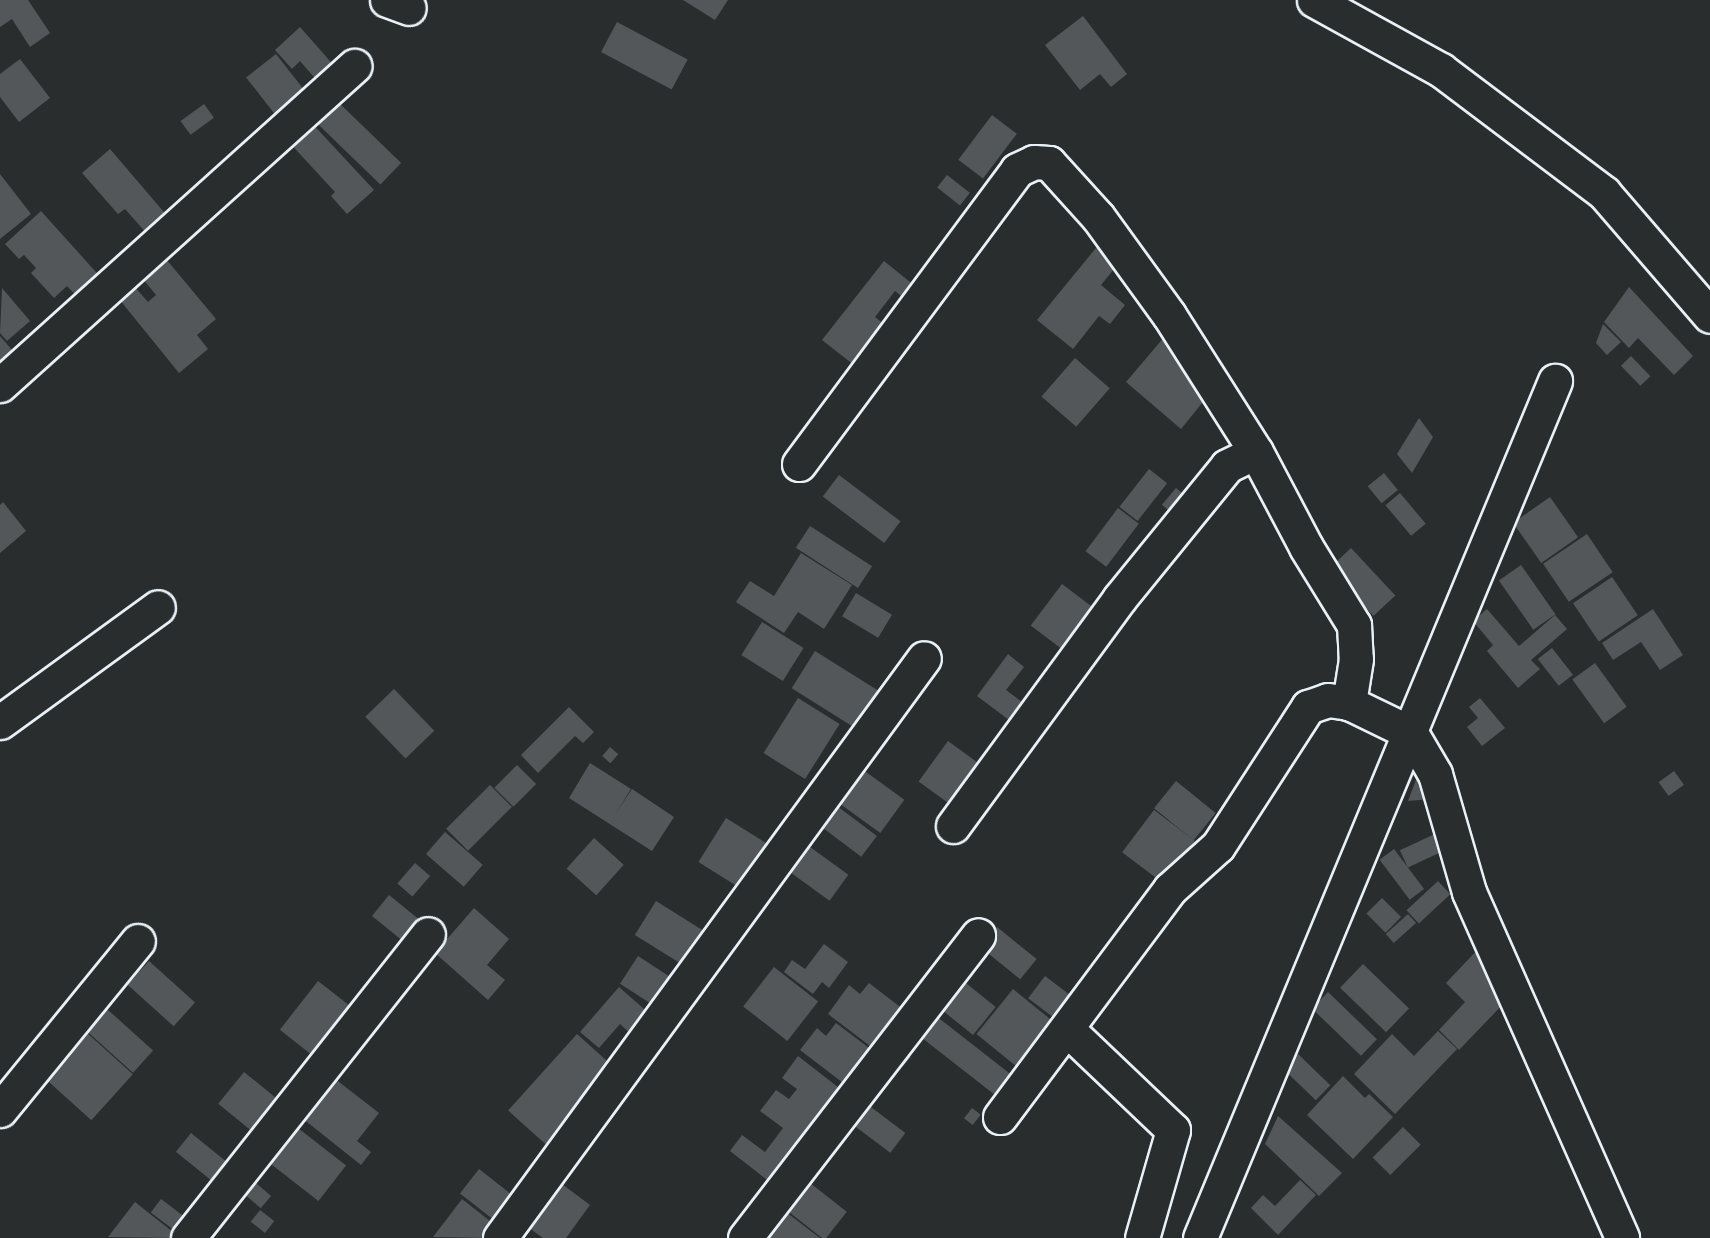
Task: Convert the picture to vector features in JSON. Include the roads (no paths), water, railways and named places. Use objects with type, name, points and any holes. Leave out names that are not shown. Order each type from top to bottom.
[{"type":"street","points":[[1314,0],[1441,70],[1604,193],[1710,316]]},
{"type":"street","points":[[0,385],[354,66]]},
{"type":"street","points":[[799,464],[1017,170],[1034,162],[1049,163],[1098,217],[1169,315],[1256,452],[1306,547],[1354,625],[1356,659],[1349,703]]},
{"type":"street","points":[[1200,1238],[1555,381]]},
{"type":"street","points":[[953,826],[1119,599],[1227,466],[1256,452]]},
{"type":"street","points":[[0,722],[158,607]]},
{"type":"street","points":[[500,1238],[924,658]]},
{"type":"street","points":[[1000,1117],[1068,1030],[1170,889],[1218,846],[1308,707],[1328,700],[1349,703],[1411,733],[1435,774],[1469,892],[1622,1238]]},
{"type":"street","points":[[188,1238],[428,934]]},
{"type":"street","points":[[745,1238],[978,934]]},
{"type":"street","points":[[0,1110],[138,940]]},
{"type":"street","points":[[1068,1030],[1173,1130],[1142,1238]]}]
